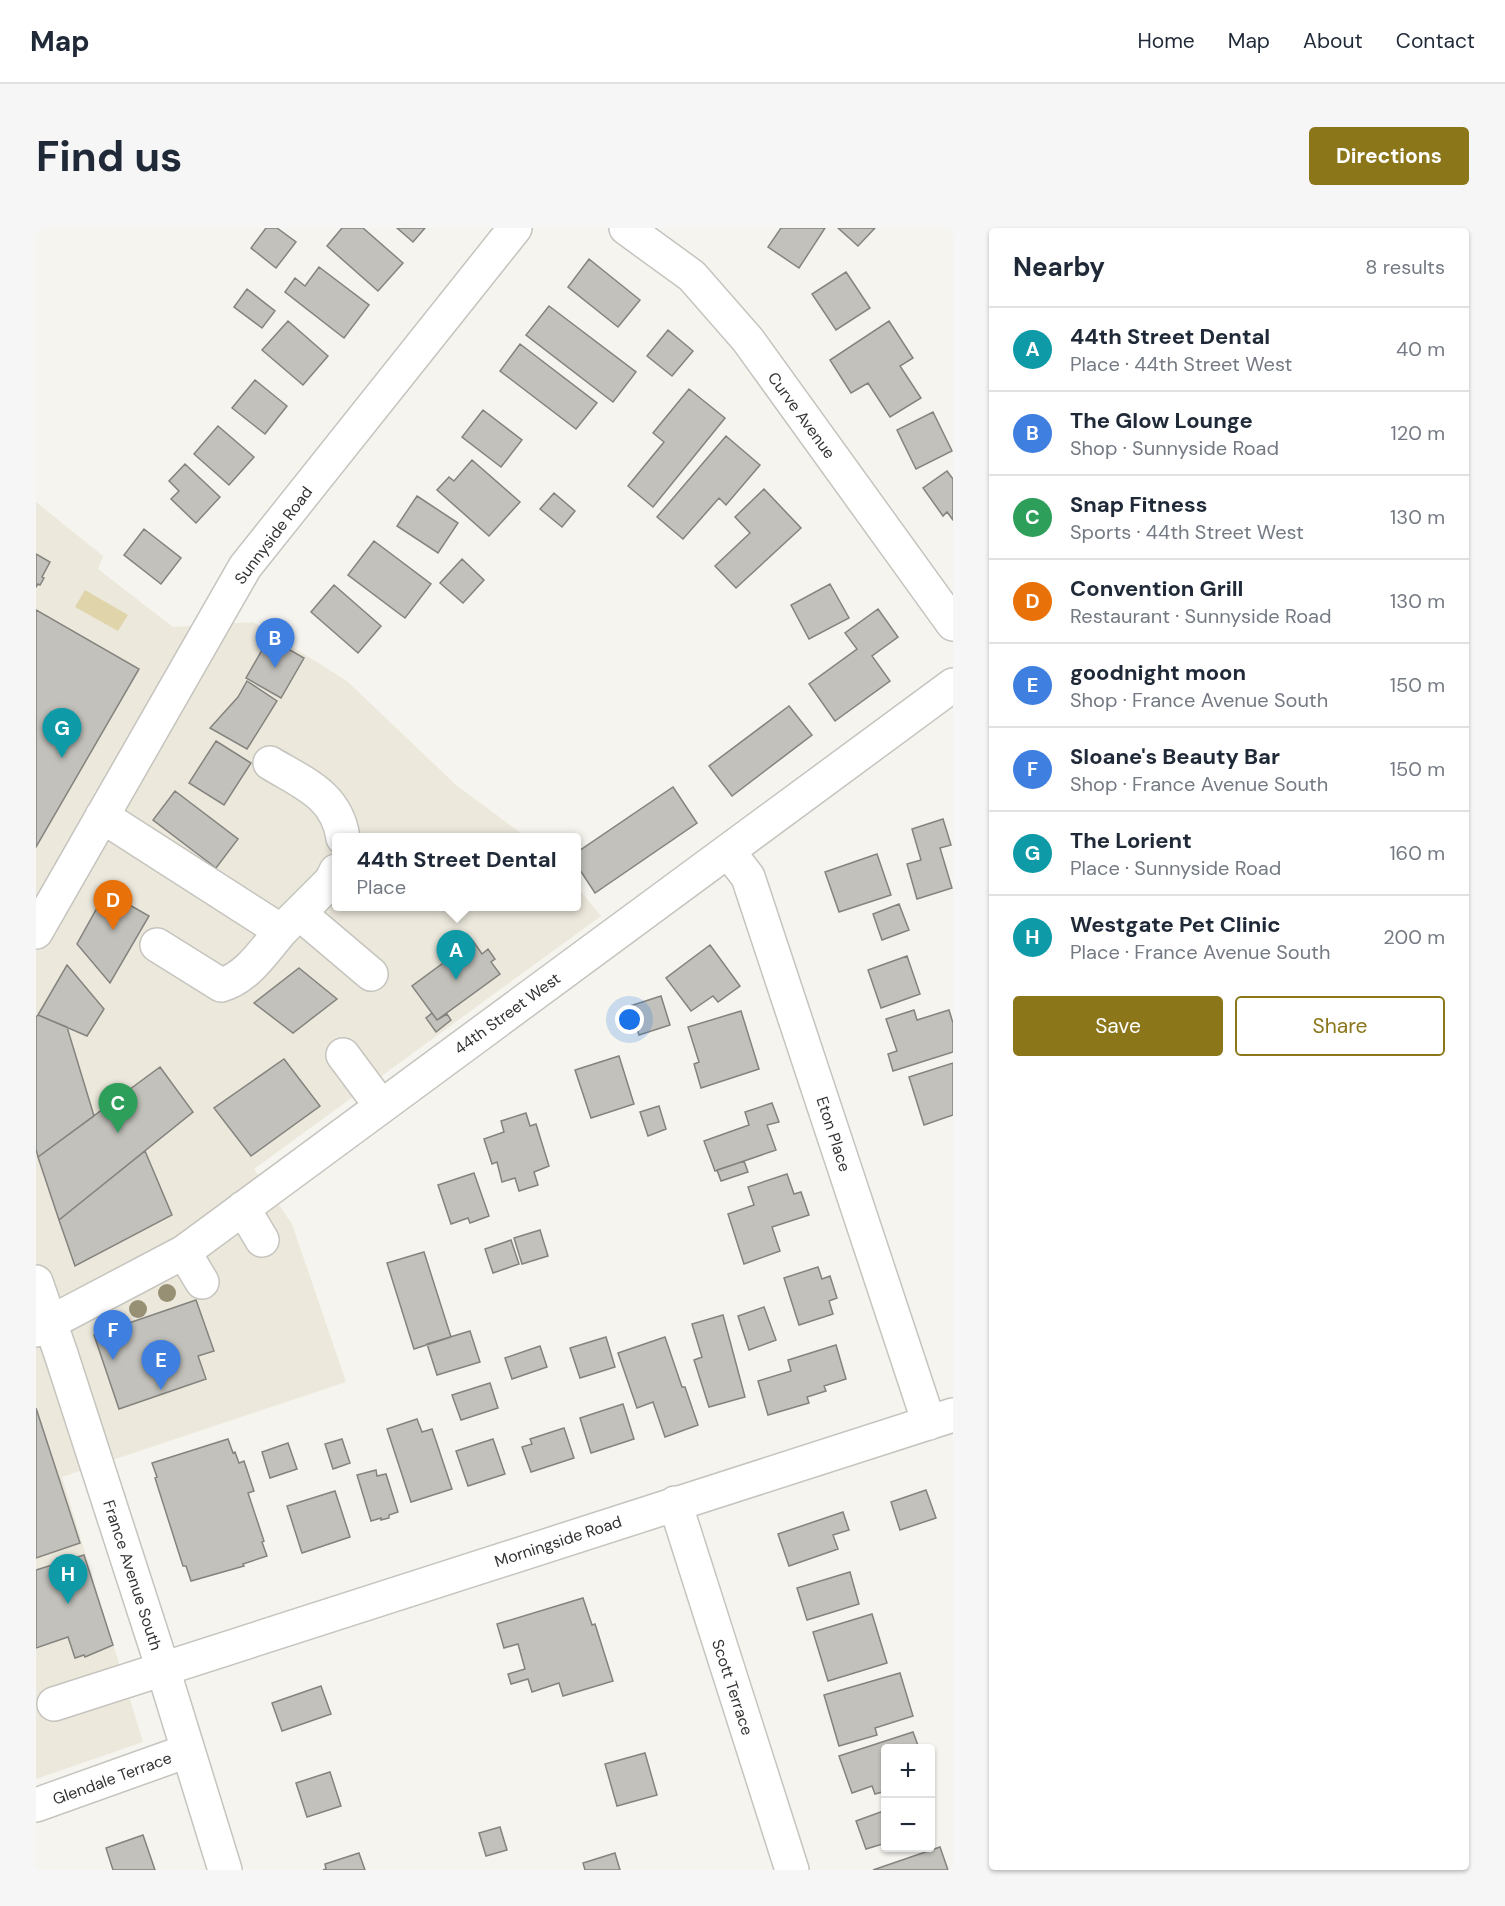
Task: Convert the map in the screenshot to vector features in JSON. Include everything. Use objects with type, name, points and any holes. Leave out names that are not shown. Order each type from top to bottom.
[{"type":"street","name":"Sunnyside Road","points":[[36,932],[245,567],[515,228]]},
{"type":"street","name":"Curve Avenue","points":[[626,228],[692,276],[748,340],[953,624]]},
{"type":"street","name":"44th Street West","points":[[43,1327],[184,1252],[381,1106],[526,984],[596,933],[728,851],[953,686]]},
{"type":"street","points":[[270,763],[323,796],[340,820],[342,833]]},
{"type":"street","points":[[102,816],[290,922],[371,974]]},
{"type":"street","name":"Eton Place","points":[[728,851],[748,877],[941,1419]]},
{"type":"street","points":[[157,945],[221,985],[231,982],[244,973],[332,879]]},
{"type":"street","points":[[343,1055],[381,1106]]},
{"type":"street","points":[[243,1208],[262,1240]]},
{"type":"street","points":[[184,1252],[202,1282]]},
{"type":"street","name":"France Avenue South","points":[[36,1282],[43,1327],[64,1364],[163,1669],[225,1870]]},
{"type":"street","name":"Morningside Road","points":[[54,1704],[941,1419]]},
{"type":"street","name":"Scott Terrace","points":[[675,1503],[792,1870]]},
{"type":"street","name":"Glendale Terrace","points":[[36,1805],[187,1751]]},
{"type":"shaded area","points":[[36,502],[103,556],[98,569],[173,627],[253,622],[347,681],[456,785],[521,833],[332,833],[332,911],[581,911],[581,892],[601,916],[254,1169],[292,1224],[346,1382],[62,1477],[143,1742],[36,1779]]},
{"type":"shaded area","points":[[85,590],[128,615],[118,631],[75,607]]},
{"type":"building","points":[[266,228],[277,228],[296,242],[276,268],[251,248]]},
{"type":"building","points":[[342,228],[363,228],[403,263],[378,291],[327,246]]},
{"type":"building","points":[[397,228],[425,228],[413,242]]},
{"type":"building","points":[[781,228],[825,228],[799,268],[768,247]]},
{"type":"building","points":[[838,228],[875,228],[858,246]]},
{"type":"building","points":[[589,259],[640,300],[618,327],[568,287]]},
{"type":"building","points":[[319,267],[369,305],[344,338],[285,292],[295,278],[305,286]]},
{"type":"building","points":[[846,272],[870,308],[836,330],[812,294]]},
{"type":"building","points":[[247,289],[275,311],[262,328],[234,307]]},
{"type":"building","points":[[549,306],[636,372],[613,402],[526,335]]},
{"type":"building","points":[[288,321],[328,356],[303,385],[262,350]]},
{"type":"building","points":[[889,321],[913,358],[900,366],[921,398],[890,417],[868,383],[851,393],[830,360]]},
{"type":"building","points":[[668,330],[693,351],[672,376],[647,356]]},
{"type":"building","points":[[520,344],[597,403],[576,429],[500,371]]},
{"type":"building","points":[[255,380],[287,406],[265,434],[232,408]]},
{"type":"building","points":[[689,389],[725,418],[653,507],[628,486],[664,442],[653,433]]},
{"type":"building","points":[[483,410],[522,440],[501,467],[462,437]]},
{"type":"building","points":[[933,412],[952,451],[916,469],[897,430]]},
{"type":"building","points":[[218,426],[254,457],[229,485],[194,454]]},
{"type":"building","points":[[726,436],[760,465],[726,505],[719,498],[683,539],[657,517]]},
{"type":"building","points":[[472,460],[520,502],[489,536],[437,490],[449,477],[454,481]]},
{"type":"building","points":[[185,464],[220,497],[196,523],[171,499],[179,491],[169,481]]},
{"type":"building","points":[[947,471],[953,479],[953,520],[947,512],[943,516],[923,488]]},
{"type":"building","points":[[764,489],[801,528],[736,588],[715,566],[750,533],[735,517]]},
{"type":"building","points":[[554,493],[575,511],[562,527],[540,509]]},
{"type":"building","points":[[417,496],[458,523],[438,553],[397,526]]},
{"type":"building","points":[[144,529],[181,558],[161,584],[124,555]]},
{"type":"building","points":[[374,541],[431,584],[405,618],[348,575]]},
{"type":"building","points":[[36,554],[50,562],[42,577],[44,578],[36,587]]},
{"type":"building","points":[[462,559],[484,580],[463,603],[440,583]]},
{"type":"building","points":[[830,584],[849,618],[809,639],[791,605]]},
{"type":"building","points":[[334,585],[381,626],[358,653],[311,612]]},
{"type":"building","points":[[878,609],[898,637],[872,656],[890,681],[835,721],[809,684],[857,649],[845,633]]},
{"type":"building","points":[[36,610],[139,669],[36,847]]},
{"type":"building","points":[[269,638],[304,658],[281,698],[246,678]]},
{"type":"building","points":[[247,681],[277,701],[247,749],[210,728],[238,697]]},
{"type":"building","points":[[789,706],[812,735],[732,796],[709,766]]},
{"type":"building","points":[[216,741],[251,763],[224,805],[189,783]]},
{"type":"building","points":[[673,787],[697,823],[595,893],[581,872],[581,850]]},
{"type":"building","points":[[175,791],[238,839],[216,868],[153,820]]},
{"type":"building","points":[[943,819],[951,845],[940,848],[952,888],[917,899],[907,864],[921,860],[912,829]]},
{"type":"building","points":[[877,854],[891,895],[839,912],[825,872]]},
{"type":"building","points":[[114,896],[149,916],[110,983],[77,944],[102,899]]},
{"type":"building","points":[[899,904],[909,930],[882,940],[873,914]]},
{"type":"building","points":[[473,941],[482,954],[488,949],[495,959],[491,962],[500,974],[437,1020],[412,986]]},
{"type":"building","points":[[710,945],[740,986],[718,1002],[713,996],[691,1011],[666,978]]},
{"type":"building","points":[[907,956],[920,994],[881,1008],[868,970]]},
{"type":"building","points":[[67,965],[104,1009],[87,1036],[38,1015]]},
{"type":"building","points":[[299,968],[337,999],[293,1033],[254,1003]]},
{"type":"building","points":[[661,996],[670,1025],[639,1035],[630,1006]]},
{"type":"building","points":[[914,1010],[917,1020],[949,1010],[953,1023],[953,1052],[893,1071],[888,1054],[897,1051],[886,1019]]},
{"type":"building","points":[[741,1011],[759,1069],[701,1088],[694,1064],[699,1062],[688,1027]]},
{"type":"building","points":[[432,1013],[437,1020],[447,1014],[451,1020],[436,1032],[426,1018]]},
{"type":"building","points":[[38,1015],[67,1027],[94,1116],[38,1157],[36,1149],[36,1017]]},
{"type":"building","points":[[619,1056],[634,1104],[591,1118],[575,1070]]},
{"type":"building","points":[[284,1059],[320,1106],[251,1156],[214,1108]]},
{"type":"building","points":[[953,1063],[953,1115],[924,1125],[909,1077]]},
{"type":"building","points":[[160,1067],[193,1112],[59,1220],[38,1157]]},
{"type":"building","points":[[772,1103],[779,1122],[767,1125],[776,1150],[715,1171],[704,1141],[749,1125],[745,1112]]},
{"type":"building","points":[[659,1106],[666,1129],[648,1136],[640,1112]]},
{"type":"building","points":[[526,1113],[530,1126],[536,1124],[549,1166],[534,1172],[538,1185],[519,1191],[515,1178],[502,1182],[497,1162],[492,1164],[484,1139],[504,1132],[501,1121]]},
{"type":"building","points":[[145,1151],[172,1215],[75,1266],[59,1220]]},
{"type":"building","points":[[744,1161],[748,1172],[721,1181],[717,1170]]},
{"type":"building","points":[[474,1173],[489,1216],[470,1223],[468,1218],[451,1224],[438,1185]]},
{"type":"building","points":[[787,1174],[794,1194],[801,1192],[809,1215],[772,1227],[780,1251],[744,1264],[728,1214],[754,1205],[748,1187]]},
{"type":"building","points":[[540,1230],[548,1256],[522,1264],[514,1238]]},
{"type":"building","points":[[511,1240],[519,1264],[493,1273],[485,1249]]},
{"type":"building","points":[[424,1252],[451,1337],[414,1349],[387,1263]]},
{"type":"building","points":[[818,1267],[822,1279],[830,1276],[837,1298],[829,1301],[833,1314],[799,1325],[784,1278]]},
{"type":"building","points":[[196,1300],[214,1351],[198,1356],[206,1379],[119,1409],[94,1335]]},
{"type":"building","points":[[764,1307],[776,1340],[749,1350],[738,1316]]},
{"type":"building","points":[[723,1315],[745,1397],[709,1407],[694,1360],[702,1357],[692,1324]]},
{"type":"building","points":[[470,1331],[480,1362],[437,1375],[427,1344]]},
{"type":"building","points":[[606,1337],[615,1367],[580,1378],[570,1348]]},
{"type":"building","points":[[665,1337],[698,1425],[665,1437],[653,1402],[637,1408],[618,1353]]},
{"type":"building","points":[[836,1345],[846,1379],[824,1386],[826,1391],[807,1397],[809,1403],[768,1415],[758,1381],[791,1371],[788,1360]]},
{"type":"building","points":[[540,1346],[547,1367],[512,1379],[505,1358]]},
{"type":"building","points":[[490,1383],[498,1408],[461,1420],[452,1395]]},
{"type":"building","points":[[623,1404],[634,1439],[591,1453],[580,1418]]},
{"type":"building","points":[[36,1408],[80,1543],[36,1558]]},
{"type":"building","points":[[417,1419],[422,1432],[432,1429],[452,1489],[411,1502],[387,1429]]},
{"type":"building","points":[[564,1428],[574,1458],[531,1472],[522,1447],[532,1444],[530,1439]]},
{"type":"building","points":[[228,1439],[239,1463],[244,1461],[254,1491],[248,1493],[267,1556],[243,1564],[244,1566],[191,1581],[186,1566],[183,1566],[152,1463]]},
{"type":"building","points":[[342,1439],[350,1463],[333,1469],[325,1444]]},
{"type":"building","points":[[493,1439],[505,1474],[468,1486],[456,1451]]},
{"type":"building","points":[[288,1443],[297,1469],[270,1478],[262,1452]]},
{"type":"building","points":[[376,1470],[377,1476],[386,1474],[398,1512],[389,1515],[389,1518],[371,1521],[357,1475]]},
{"type":"building","points":[[926,1490],[936,1518],[900,1530],[891,1502]]},
{"type":"building","points":[[335,1491],[350,1537],[302,1553],[287,1506]]},
{"type":"building","points":[[843,1512],[849,1530],[833,1535],[838,1549],[789,1566],[778,1534]]},
{"type":"building","points":[[84,1555],[113,1645],[85,1657],[84,1655],[75,1658],[68,1637],[36,1648],[36,1570]]},
{"type":"building","points":[[850,1572],[859,1604],[807,1620],[797,1588]]},
{"type":"building","points":[[583,1598],[592,1625],[595,1624],[613,1681],[563,1696],[559,1683],[532,1692],[528,1679],[511,1684],[508,1674],[525,1669],[518,1644],[504,1648],[497,1624]]},
{"type":"building","points":[[872,1614],[887,1663],[828,1681],[813,1632]]},
{"type":"building","points":[[900,1673],[913,1716],[875,1728],[877,1735],[839,1746],[824,1695]]},
{"type":"building","points":[[321,1686],[331,1714],[282,1731],[272,1703]]},
{"type":"building","points":[[913,1732],[918,1744],[881,1744],[881,1792],[875,1794],[872,1786],[852,1793],[839,1756]]},
{"type":"building","points":[[645,1753],[657,1795],[617,1806],[605,1764]]},
{"type":"building","points":[[330,1772],[341,1806],[307,1817],[296,1783]]},
{"type":"building","points":[[881,1812],[881,1844],[866,1849],[856,1821]]},
{"type":"building","points":[[500,1827],[507,1850],[486,1856],[479,1833]]},
{"type":"building","points":[[143,1835],[155,1870],[113,1870],[106,1848]]},
{"type":"building","points":[[940,1847],[948,1870],[873,1870],[925,1852],[935,1852],[935,1849]]},
{"type":"building","points":[[359,1853],[365,1870],[323,1870],[326,1869],[325,1864]]},
{"type":"building","points":[[615,1853],[620,1870],[585,1870],[583,1863]]},
{"type":"place","name":"The Glow Lounge","points":[[275,668]]},
{"type":"place","name":"The Lorient","points":[[62,758]]},
{"type":"place","name":"Convention Grill","points":[[113,930]]},
{"type":"place","name":"44th Street Dental","points":[[456,980]]},
{"type":"place","name":"Snap Fitness","points":[[118,1133]]},
{"type":"place","name":"Sloane's Beauty Bar","points":[[113,1360]]},
{"type":"place","name":"goodnight moon","points":[[161,1390]]},
{"type":"place","name":"Westgate Pet Clinic","points":[[68,1604]]}]
